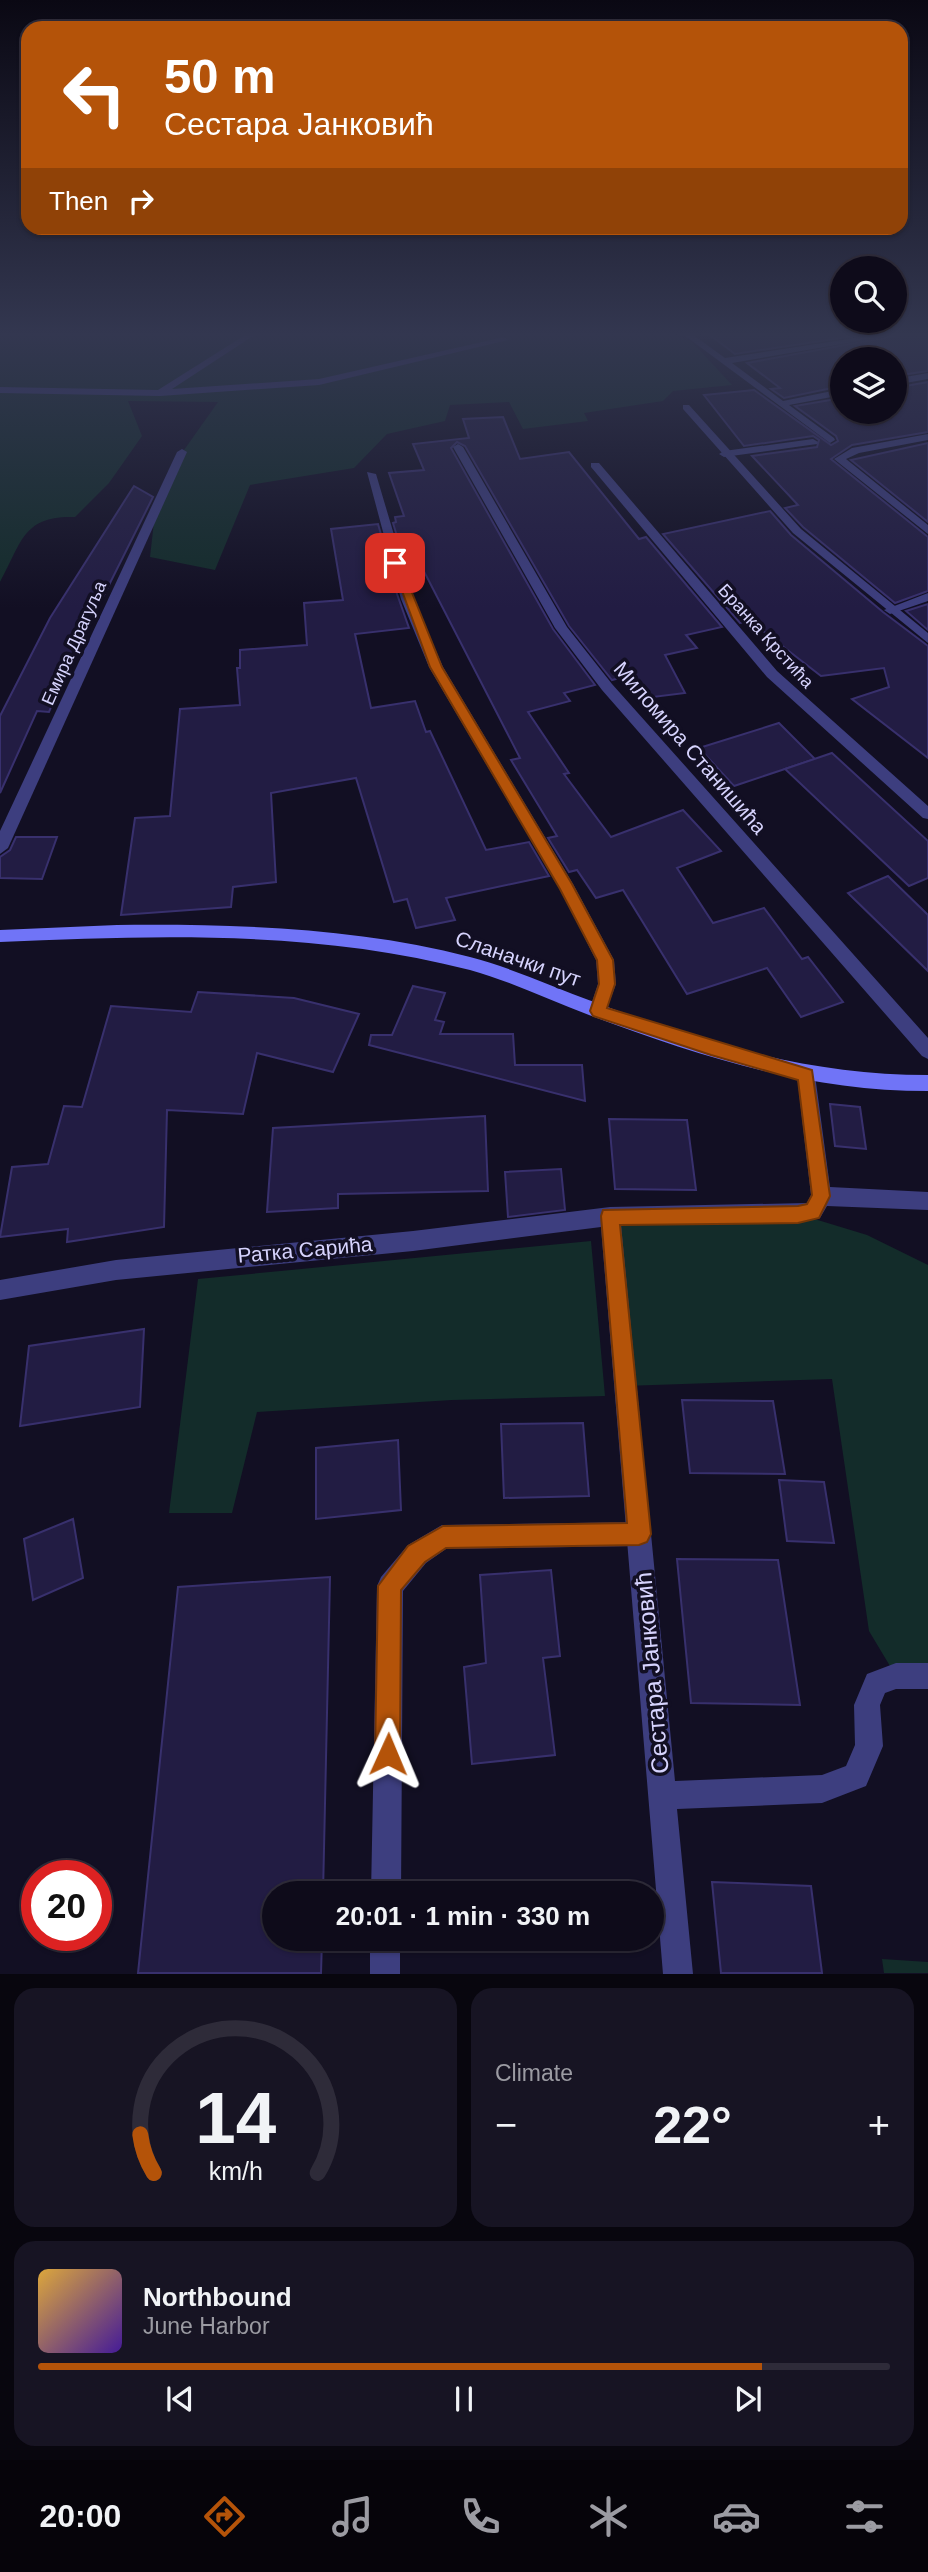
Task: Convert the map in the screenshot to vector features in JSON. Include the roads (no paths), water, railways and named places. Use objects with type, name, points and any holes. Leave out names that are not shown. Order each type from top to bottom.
[{"type":"street","points":[[700,424],[724,454],[797,531],[928,639]]},
{"type":"street","points":[[808,424],[830,440]]},
{"type":"street","points":[[928,437],[856,450],[839,459],[928,531]]},
{"type":"street","points":[[724,454],[813,442]]},
{"type":"street","name":"Миломира Станишића","points":[[458,446],[561,628],[607,687],[928,1051]]},
{"type":"street","name":"Емира Драгуља","points":[[0,848],[182,452]]},
{"type":"street","name":"Бранка Крстића","points":[[595,465],[772,674],[928,814]]},
{"type":"street","points":[[371,474],[407,599],[436,667],[567,888],[605,960],[607,984],[598,1011]]},
{"type":"street","points":[[890,610],[928,597]]},
{"type":"street","name":"Сланачки пут","points":[[0,936],[74,932],[186,932],[291,936],[371,945],[472,964],[598,1011],[711,1048],[806,1075],[876,1082],[928,1083]]},
{"type":"street","points":[[806,1075],[821,1196],[928,1201]]},
{"type":"street","name":"Ратка Сарића","points":[[0,1290],[128,1268],[413,1241],[610,1216],[798,1214],[813,1212],[821,1196]]},
{"type":"street","name":"Сестара Јанковић","points":[[610,1216],[678,1973]]},
{"type":"street","points":[[386,1881],[390,1586],[416,1554],[443,1537],[639,1534]]},
{"type":"street","name":"Сестара Јанковић","points":[[664,1796],[822,1789],[856,1776],[869,1746],[867,1705],[876,1683],[896,1676],[928,1676]]},
{"type":"street","points":[[385,1951],[385,1973]]}]
